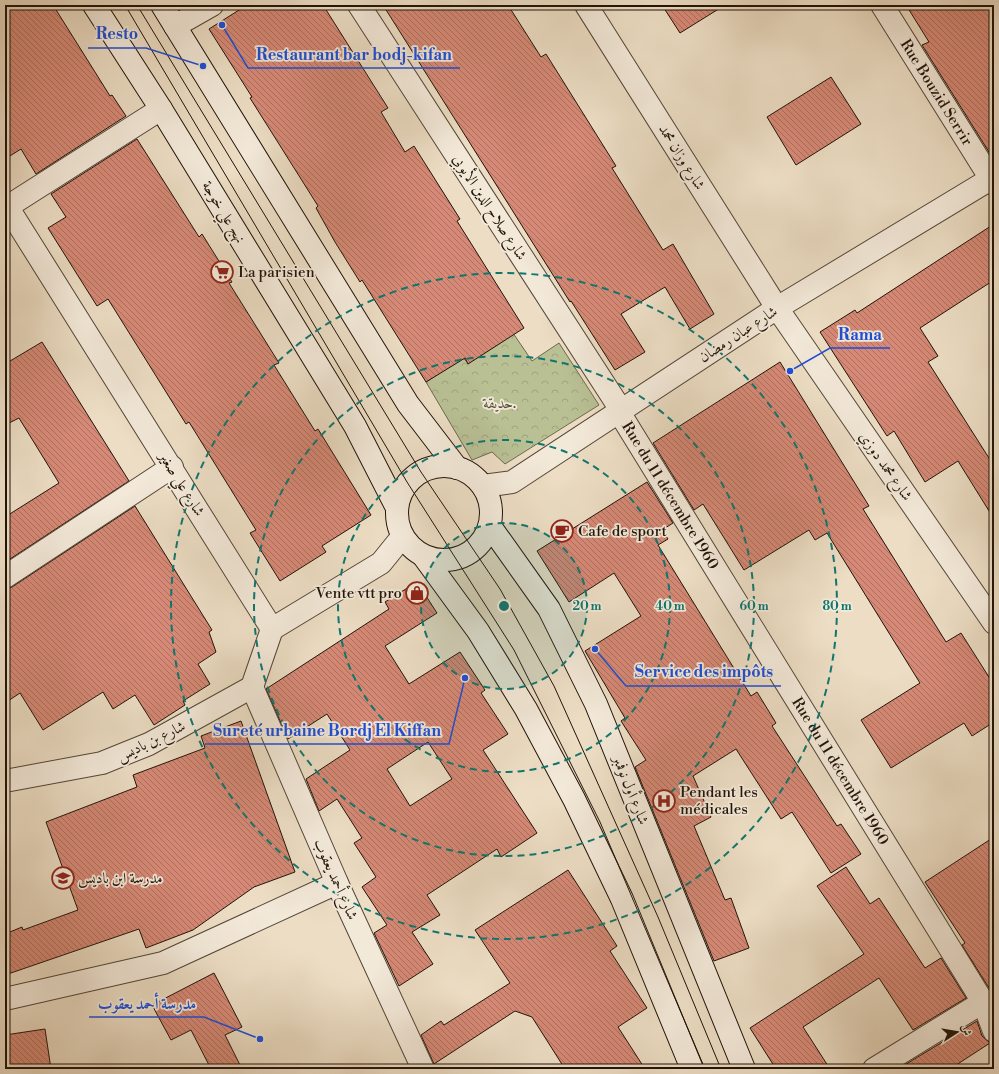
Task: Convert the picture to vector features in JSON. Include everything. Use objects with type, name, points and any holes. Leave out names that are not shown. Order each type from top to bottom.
[{"type":"street","name":"نهج علي خوجة","points":[[94,5],[161,109],[354,426],[396,506]]},
{"type":"street","points":[[162,5],[408,404],[457,468]]},
{"type":"street","points":[[175,26],[212,5]]},
{"type":"street","name":"شارع صلاح الدين الأيوبي","points":[[359,5],[620,411]]},
{"type":"street","name":"شارع وزان محمد","points":[[586,5],[777,308]]},
{"type":"street","name":"Rue Bouzid Serrir","points":[[882,5],[993,180]]},
{"type":"street","points":[[6,205],[161,109]]},
{"type":"street","name":"شارع عبان رمضان","points":[[483,486],[512,482],[777,308],[993,180]]},
{"type":"street","name":"شارع علي صغير","points":[[6,205],[172,467],[272,629]]},
{"type":"street","name":"شارع محمد دوزي","points":[[777,308],[994,623]]},
{"type":"street","name":"Rue du 11 décembre 1960","points":[[620,411],[983,1002],[994,1031]]},
{"type":"street","points":[[424,557],[453,561],[468,555],[481,545],[490,526],[491,512],[489,499],[483,486],[472,475],[457,468],[441,466],[426,469],[407,482],[400,493],[396,506],[396,522],[402,537],[411,549],[424,557],[478,631],[526,708],[574,799],[622,899],[692,1069]]},
{"type":"street","points":[[5,577],[172,467]]},
{"type":"street","name":"شارع أول نوفمبر","points":[[490,526],[549,610],[596,704],[720,1014],[744,1069]]},
{"type":"street","points":[[252,687],[272,629],[381,563],[402,537]]},
{"type":"street","name":"شارع بن باديس","points":[[5,781],[102,763],[149,744],[252,687]]},
{"type":"street","name":"شارع أحمد يعقوب","points":[[252,687],[337,883],[423,1069]]},
{"type":"street","points":[[5,999],[163,963],[337,883]]},
{"type":"street","points":[[874,1069],[983,1002]]},
{"type":"green space","name":"حديقة.","points":[[513,333],[532,361],[559,343],[599,405],[505,464],[492,452],[472,460],[426,382],[463,358],[468,363]]},
{"type":"building","points":[[5,5],[53,5],[110,96],[112,95],[126,116],[36,174],[21,149],[5,159]]},
{"type":"building","points":[[247,5],[323,5],[388,108],[381,112],[405,152],[414,146],[460,219],[457,221],[524,328],[468,364],[465,358],[426,382],[362,280],[360,282],[335,242],[316,208],[318,206],[250,98],[252,97],[209,29]]},
{"type":"building","points":[[383,5],[508,5],[541,57],[546,54],[616,166],[612,168],[663,250],[673,244],[714,314],[690,329],[665,287],[621,314],[645,352],[615,370],[571,301],[570,302]]},
{"type":"building","points":[[662,5],[725,5],[680,33]]},
{"type":"building","points":[[906,5],[994,5],[994,160],[922,45],[929,42]]},
{"type":"building","points":[[831,77],[861,124],[796,165],[767,117]]},
{"type":"building","points":[[137,139],[199,237],[202,234],[232,282],[229,283],[279,363],[274,365],[315,431],[318,429],[371,515],[322,546],[326,552],[280,581],[250,533],[256,530],[189,422],[186,424],[108,299],[97,306],[48,228],[66,217],[51,194]]},
{"type":"building","points":[[994,224],[994,280],[920,328],[938,356],[928,362],[994,466],[994,519],[958,461],[925,482],[894,431],[887,436],[820,332],[855,310],[857,313]]},
{"type":"building","points":[[42,342],[129,481],[10,559],[5,551],[5,517],[59,483],[19,418],[5,425],[5,364]]},
{"type":"building","points":[[780,362],[869,506],[863,509],[946,642],[961,633],[994,685],[994,722],[972,736],[964,723],[891,768],[861,720],[920,683],[827,533],[815,540],[809,530],[744,570],[703,504],[694,510],[653,443]]},
{"type":"building","points":[[647,482],[673,523],[662,530],[668,539],[658,545],[751,696],[757,692],[776,723],[772,726],[837,826],[841,824],[861,854],[831,873],[792,812],[781,819],[736,749],[693,776],[711,817],[694,826],[725,900],[731,898],[749,948],[714,961],[635,767],[646,760],[621,721],[625,718],[585,651],[641,616],[614,573],[569,602],[537,551]]},
{"type":"building","points":[[135,506],[212,630],[209,632],[216,652],[198,664],[210,684],[183,701],[185,705],[154,725],[135,695],[113,709],[103,692],[43,730],[20,693],[5,703],[5,589],[12,587]]},
{"type":"building","points":[[417,582],[437,613],[385,646],[409,684],[460,652],[485,690],[481,693],[508,734],[483,750],[537,833],[501,857],[497,849],[427,895],[440,915],[412,932],[433,964],[399,986],[374,933],[387,925],[362,887],[376,877],[354,843],[362,838],[337,799],[319,811],[306,779],[350,750],[327,714],[288,739],[266,689],[389,609],[385,602]],"holes":[[[428,742],[452,779],[410,806],[387,769]]]},
{"type":"building","points":[[241,721],[295,872],[254,887],[193,930],[146,948],[139,929],[5,975],[5,934],[22,927],[23,930],[78,910],[46,822],[137,787],[133,775],[205,748],[201,736]]},
{"type":"building","points":[[994,837],[994,996],[962,945],[965,943],[925,882]]},
{"type":"building","points":[[846,867],[870,904],[879,898],[925,968],[941,958],[966,998],[913,1030],[879,978],[803,1027],[830,1069],[776,1069],[750,1028],[864,954],[817,886]]},
{"type":"building","points":[[568,870],[617,946],[610,951],[647,1008],[618,1027],[645,1069],[565,1069],[532,1017],[515,1011],[434,1064],[421,1035],[441,1021],[444,1025],[510,983],[475,930]]},
{"type":"building","points":[[214,973],[242,1027],[225,1035],[242,1069],[211,1069],[191,1030],[171,1040],[152,1005]]},
{"type":"building","points":[[977,1021],[982,1036],[990,1043],[950,1069],[898,1069]]},
{"type":"building","points":[[45,1029],[51,1069],[5,1069],[5,1035]]},
{"type":"tram line","points":[[125,5],[407,482],[514,650],[600,822],[705,1069]]},
{"type":"tram line","points":[[137,5],[421,472],[500,589],[554,686],[658,917],[721,1069]]},
{"type":"place","name":"Restaurant bar bodj-kifan","points":[[222,25]]},
{"type":"place","name":"Resto","points":[[203,66]]},
{"type":"place","name":"La parisien","points":[[222,272]]},
{"type":"place","name":"Rama","points":[[790,371]]},
{"type":"place","name":"Cafe de sport","points":[[562,531]]},
{"type":"place","name":"Vente vtt pro","points":[[417,593]]},
{"type":"place","name":"Service des impôts","points":[[595,649]]},
{"type":"place","name":"Sureté urbaine Bordj El Kiffan","points":[[465,678]]},
{"type":"place","name":"Pendant les médicales","points":[[664,801]]},
{"type":"place","name":"مدرسة ابن باديس","points":[[63,878]]},
{"type":"place","name":"مدرسة أحمد يعقوب","points":[[260,1039]]}]
